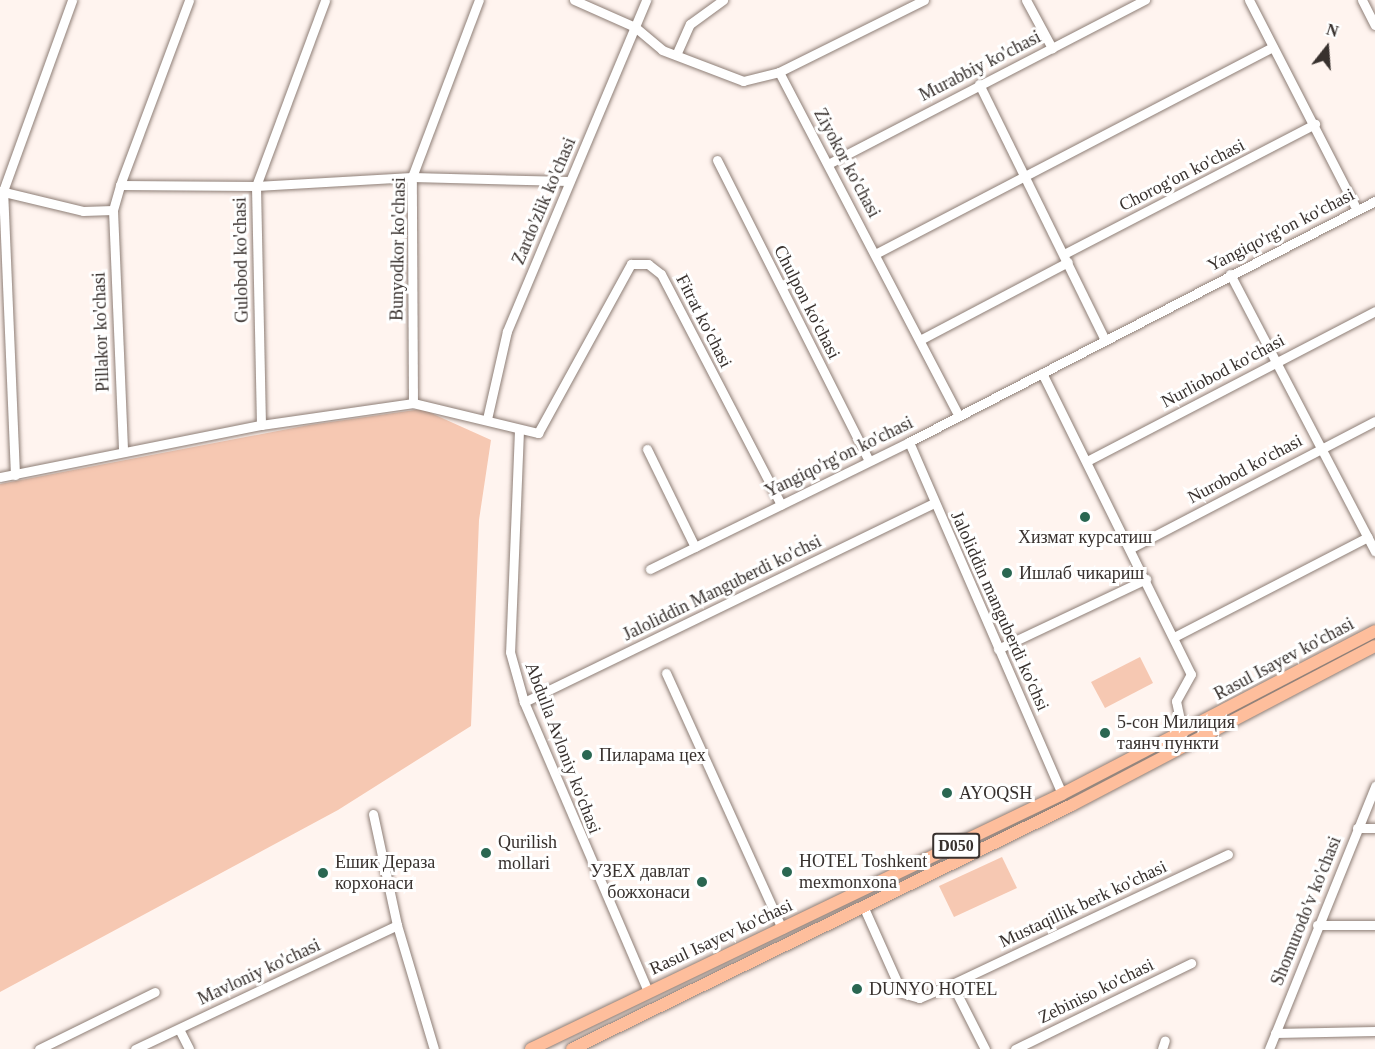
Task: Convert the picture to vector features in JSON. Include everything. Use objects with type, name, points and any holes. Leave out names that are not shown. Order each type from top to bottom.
[{"type":"main road","name":"Rasul Isayev ko'chasi","points":[[531,1049],[1062,794],[1375,631]]},
{"type":"main road","name":"Rasul Isayev ko'chasi","points":[[572,1049],[585,1046],[1072,805],[1375,646]]},
{"type":"main road","points":[[782,929],[789,946]]},
{"type":"street","points":[[15,475],[1,191],[72,0]]},
{"type":"street","points":[[1,191],[83,211],[112,210],[189,0]]},
{"type":"street","name":"Gulobod ko'chasi","points":[[261,424],[256,186],[325,0]]},
{"type":"street","name":"Bunyodkor ko'chasi","points":[[413,403],[412,177],[479,0]]},
{"type":"street","points":[[574,0],[635,27],[662,50],[743,81],[779,72],[924,0]]},
{"type":"street","name":"Zardo'zlik ko'chasi","points":[[488,419],[507,331],[646,0]]},
{"type":"street","points":[[1026,0],[1052,48]]},
{"type":"street","name":"Murabbiy ko'chasi","points":[[830,163],[1145,0]]},
{"type":"street","points":[[1249,0],[1315,124],[1357,210]]},
{"type":"street","points":[[1362,0],[1375,25]]},
{"type":"street","points":[[676,55],[690,24],[719,2]]},
{"type":"street","points":[[877,253],[1023,175],[1274,47]]},
{"type":"street","name":"Ziyokor ko'chasi","points":[[779,72],[830,163],[959,416]]},
{"type":"street","points":[[979,84],[1105,340]]},
{"type":"street","name":"Chorog'on ko'chasi","points":[[920,340],[1066,258],[1315,124]]},
{"type":"street","name":"Chulpon ko'chasi","points":[[717,160],[868,459]]},
{"type":"street","points":[[120,185],[256,186],[412,177],[569,181]]},
{"type":"street","name":"Yangiqo'rg'on ko'chasi","points":[[650,569],[781,505],[868,459],[909,442],[1375,201]]},
{"type":"street","name":"Pillakor ko'chasi","points":[[112,210],[123,452]]},
{"type":"street","name":"Fitrat ko'chasi","points":[[519,430],[538,433],[631,264],[648,264],[661,274],[781,505]]},
{"type":"street","points":[[1230,274],[1375,551]]},
{"type":"street","name":"Nurliobod ko'chasi","points":[[1087,461],[1375,311]]},
{"type":"street","points":[[1042,373],[1131,548],[1191,674],[1176,701],[1183,733]]},
{"type":"street","points":[[0,477],[261,424],[413,403],[488,419],[519,430]]},
{"type":"street","name":"Nurobod ko'chasi","points":[[1131,548],[1375,421]]},
{"type":"street","name":"Abdulla Avloniy ko'chasi","points":[[519,430],[510,652],[524,702],[648,991]]},
{"type":"street","name":"Jaloliddin manguberdi ko'chsi","points":[[909,442],[1062,794]]},
{"type":"street","points":[[647,449],[695,547]]},
{"type":"street","name":"Jaloliddin Manguberdi ko'chsi","points":[[524,702],[934,502]]},
{"type":"street","points":[[1174,637],[1368,537]]},
{"type":"street","points":[[998,649],[1146,579]]},
{"type":"street","points":[[666,673],[782,929]]},
{"type":"street","name":"Shomurodo'v ko'chasi","points":[[1269,1049],[1317,925],[1375,786]]},
{"type":"street","points":[[373,814],[397,925],[434,1049]]},
{"type":"street","points":[[1357,828],[1375,828]]},
{"type":"street","name":"Mustaqillik berk ko'chasi","points":[[864,908],[902,993],[919,998],[1228,854]]},
{"type":"street","name":"Mavloniy ko'chasi","points":[[135,1049],[397,925]]},
{"type":"street","points":[[1317,925],[1375,925]]},
{"type":"street","name":"Zebiniso ko'chasi","points":[[1015,1049],[1191,963]]},
{"type":"street","points":[[952,984],[985,1049]]},
{"type":"street","points":[[39,1049],[155,992]]},
{"type":"street","points":[[179,1029],[189,1049]]},
{"type":"street","points":[[1275,1033],[1375,1031]]},
{"type":"shaded area","points":[[422,409],[491,440],[479,520],[471,726],[338,810],[0,992],[0,484],[309,425]]},
{"type":"shaded area","points":[[1140,657],[1153,683],[1105,708],[1091,682]]},
{"type":"shaded area","points":[[1002,857],[1017,888],[954,917],[939,886]]},
{"type":"place","name":"Хизмат курсатиш","points":[[1085,517]]},
{"type":"place","name":"Ишлаб чикариш","points":[[1007,573]]},
{"type":"place","name":"5-сон Милиция таянч пункти","points":[[1105,733]]},
{"type":"place","name":"Пиларама цех","points":[[587,755]]},
{"type":"place","name":"AYOQSH","points":[[947,793]]},
{"type":"place","name":"Qurilish mollari","points":[[486,853]]},
{"type":"place","name":"HOTEL Toshkent mexmonxona","points":[[787,872]]},
{"type":"place","name":"Ешик Дераза корхонаси","points":[[323,873]]},
{"type":"place","name":"УЗЕХ давлат божхонаси","points":[[702,882]]},
{"type":"place","name":"DUNYO HOTEL","points":[[857,989]]}]
